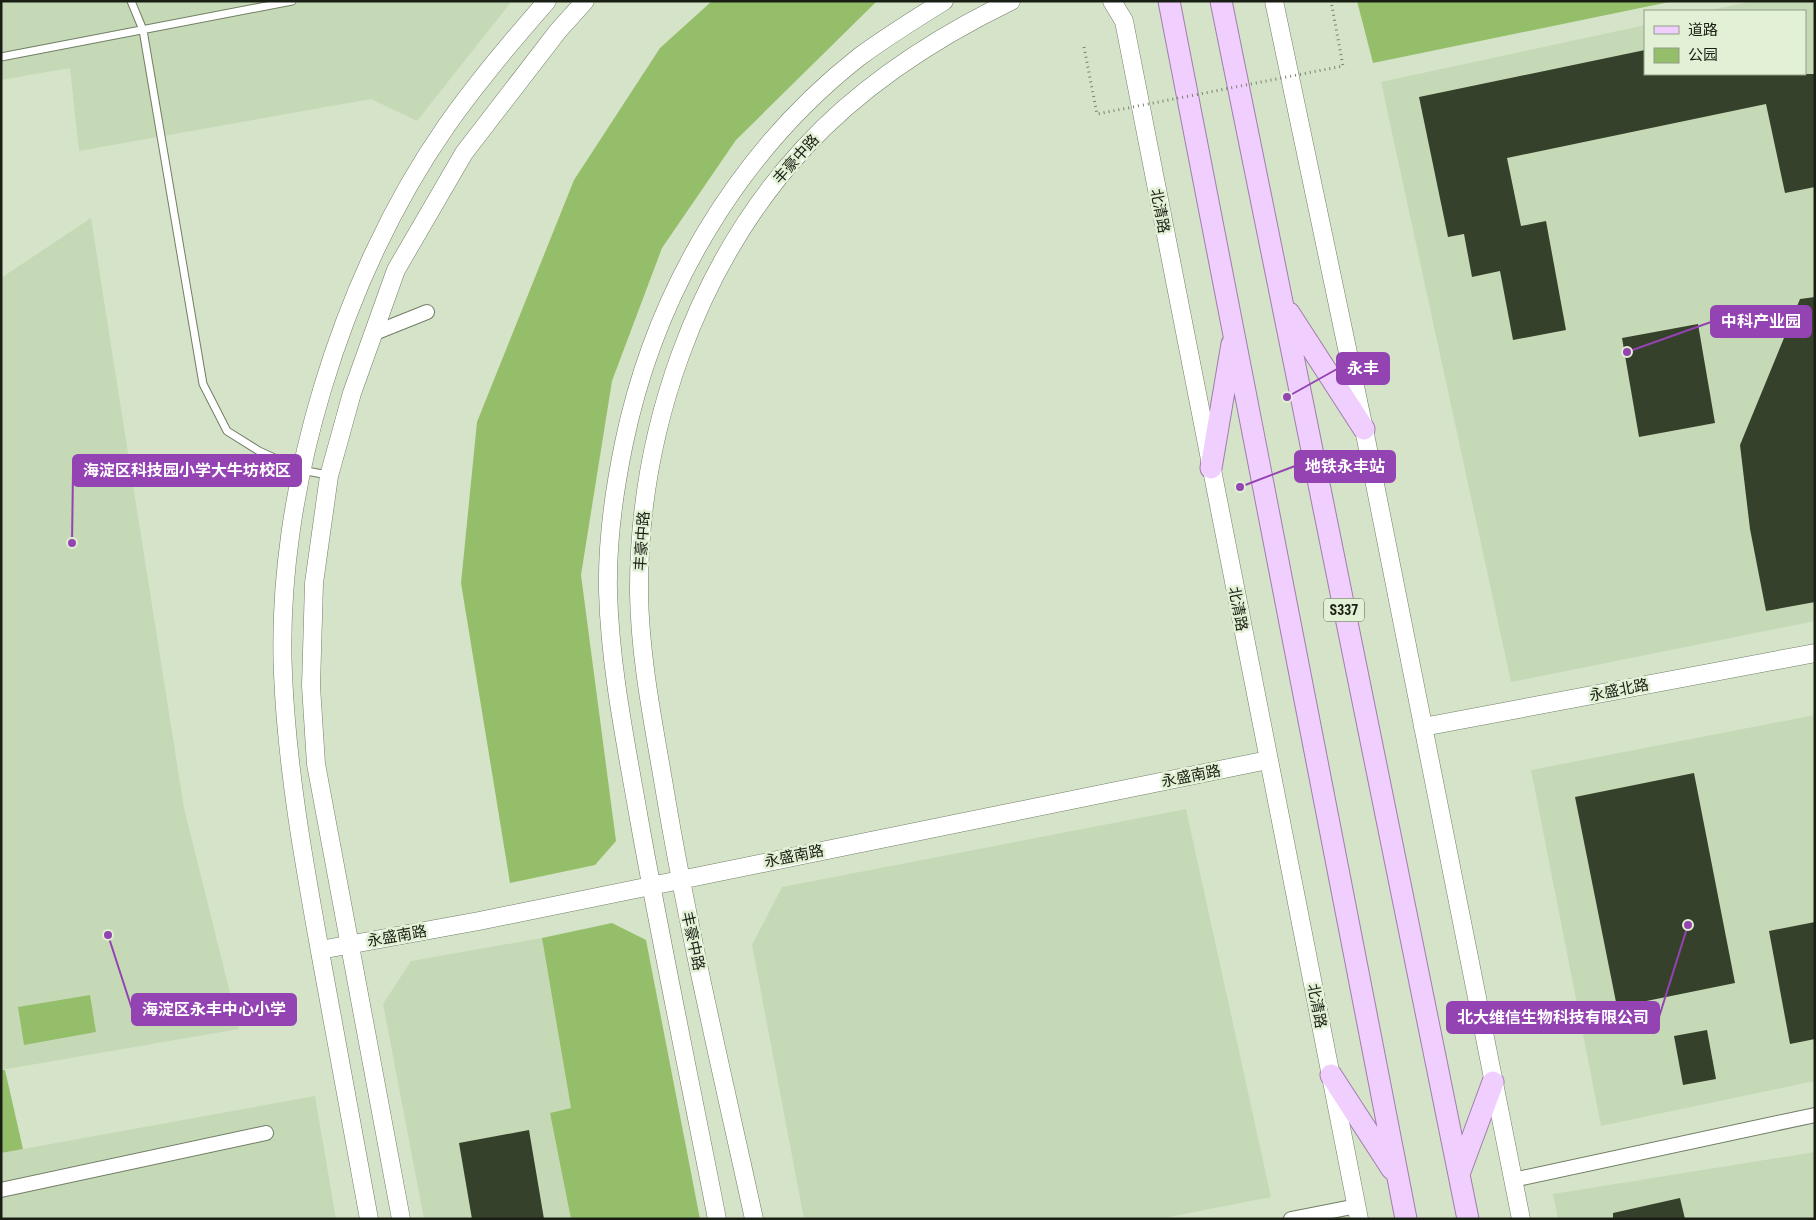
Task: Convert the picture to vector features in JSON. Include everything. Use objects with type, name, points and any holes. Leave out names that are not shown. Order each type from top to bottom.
[{"type":"main road","points":[[1169,1],[1406,1219]]},
{"type":"main road","name":"S337","points":[[1221,1],[1468,1219]]},
{"type":"main road","points":[[1282,303],[1364,429]]},
{"type":"main road","points":[[1211,468],[1234,332]]},
{"type":"main road","points":[[1331,1075],[1398,1180]]},
{"type":"main road","points":[[1459,1174],[1494,1082]]},
{"type":"street","points":[[369,1219],[320,950],[288,760],[282,670],[286,577],[301,470],[315,415],[342,334],[368,269],[402,198],[444,129],[496,59],[547,1]]},
{"type":"street","points":[[401,1219],[316,764],[311,686],[314,583],[329,476],[352,393],[396,270],[464,153],[558,31],[584,1]]},
{"type":"street","name":"丰豪中路","points":[[717,1219],[651,885],[614,677],[608,590],[611,525],[619,468],[630,412],[648,356],[671,298],[695,249],[724,203],[761,156],[804,108],[858,58],[944,1]]},
{"type":"street","name":"丰豪中路","points":[[754,1219],[680,879],[644,668],[639,594],[641,525],[652,463],[667,394],[686,338],[712,283],[740,234],[773,184],[805,146],[876,83],[922,50],[1012,1]]},
{"type":"street","name":"北清路","points":[[1112,1],[1124,21],[1358,1213]]},
{"type":"street","points":[[1274,1],[1364,429],[1521,1219]]},
{"type":"street","points":[[372,334],[426,312]]},
{"type":"street","name":"永盛北路","points":[[1423,727],[1815,653]]},
{"type":"street","name":"永盛南路","points":[[320,950],[479,921],[1268,760]]},
{"type":"street","points":[[1513,1180],[1815,1115]]},
{"type":"street","points":[[1,1190],[266,1134]]},
{"type":"street","points":[[1291,1219],[1358,1213]]},
{"type":"lane","points":[[131,1],[143,30],[203,384],[227,431],[259,451],[301,470],[329,476]]},
{"type":"lane","points":[[1,57],[292,1]]},
{"type":"path","points":[[1084,47],[1097,114],[1343,66],[1331,1]]},
{"type":"shaded area","points":[[1,1],[512,1],[417,121],[371,99],[79,151],[70,68],[1,80]]},
{"type":"shaded area","points":[[1753,1],[1815,1],[1815,621],[1511,682],[1381,82],[1644,25],[1644,75],[1806,75],[1806,10],[1711,10]]},
{"type":"shaded area","points":[[91,218],[184,808],[239,1029],[1,1070],[1,278]]},
{"type":"shaded area","points":[[1815,715],[1815,1081],[1601,1126],[1531,770]]},
{"type":"shaded area","points":[[1186,809],[1271,1197],[1159,1219],[804,1219],[752,945],[782,887]]},
{"type":"shaded area","points":[[542,938],[571,1108],[551,1114],[571,1219],[424,1219],[383,1004],[411,961]]},
{"type":"shaded area","points":[[315,1096],[336,1219],[1,1219],[1,1153]]},
{"type":"shaded area","points":[[1815,1152],[1815,1219],[1558,1219],[1553,1194]]},
{"type":"green space","points":[[712,1],[877,1],[736,140],[662,248],[612,381],[581,575],[616,841],[595,865],[510,883],[461,583],[477,422],[574,180],[660,48]]},
{"type":"green space","points":[[1357,1],[1674,1],[1373,63]]},
{"type":"green space","points":[[612,923],[646,940],[700,1219],[571,1219],[550,1113],[571,1108],[542,938]]},
{"type":"green space","points":[[90,995],[96,1032],[24,1045],[18,1007]]},
{"type":"green space","points":[[1,1070],[5,1070],[23,1149],[1,1153]]},
{"type":"building","points":[[1644,50],[1644,75],[1815,74],[1815,187],[1785,193],[1766,104],[1507,158],[1521,226],[1546,221],[1566,330],[1513,340],[1500,271],[1472,277],[1464,234],[1448,237],[1419,97]]},
{"type":"building","points":[[1815,297],[1815,602],[1766,611],[1750,529],[1740,445],[1800,299]]},
{"type":"building","points":[[1698,324],[1715,423],[1639,437],[1622,338]]},
{"type":"building","points":[[1694,773],[1735,983],[1617,1007],[1575,797]]},
{"type":"building","points":[[1815,922],[1815,1039],[1790,1044],[1769,931]]},
{"type":"building","points":[[1707,1030],[1716,1079],[1683,1085],[1674,1036]]},
{"type":"building","points":[[529,1130],[544,1219],[472,1219],[459,1143]]},
{"type":"building","points":[[1680,1198],[1685,1219],[1613,1219],[1613,1213]]},
{"type":"place","name":"中科产业园","points":[[1627,352]]},
{"type":"place","name":"永丰","points":[[1287,397]]},
{"type":"place","name":"地铁永丰站","points":[[1240,487]]},
{"type":"place","name":"海淀区科技园小学大牛坊校区","points":[[72,543]]},
{"type":"place","name":"北大维信生物科技有限公司","points":[[1688,925]]},
{"type":"place","name":"海淀区永丰中心小学","points":[[108,935]]}]
